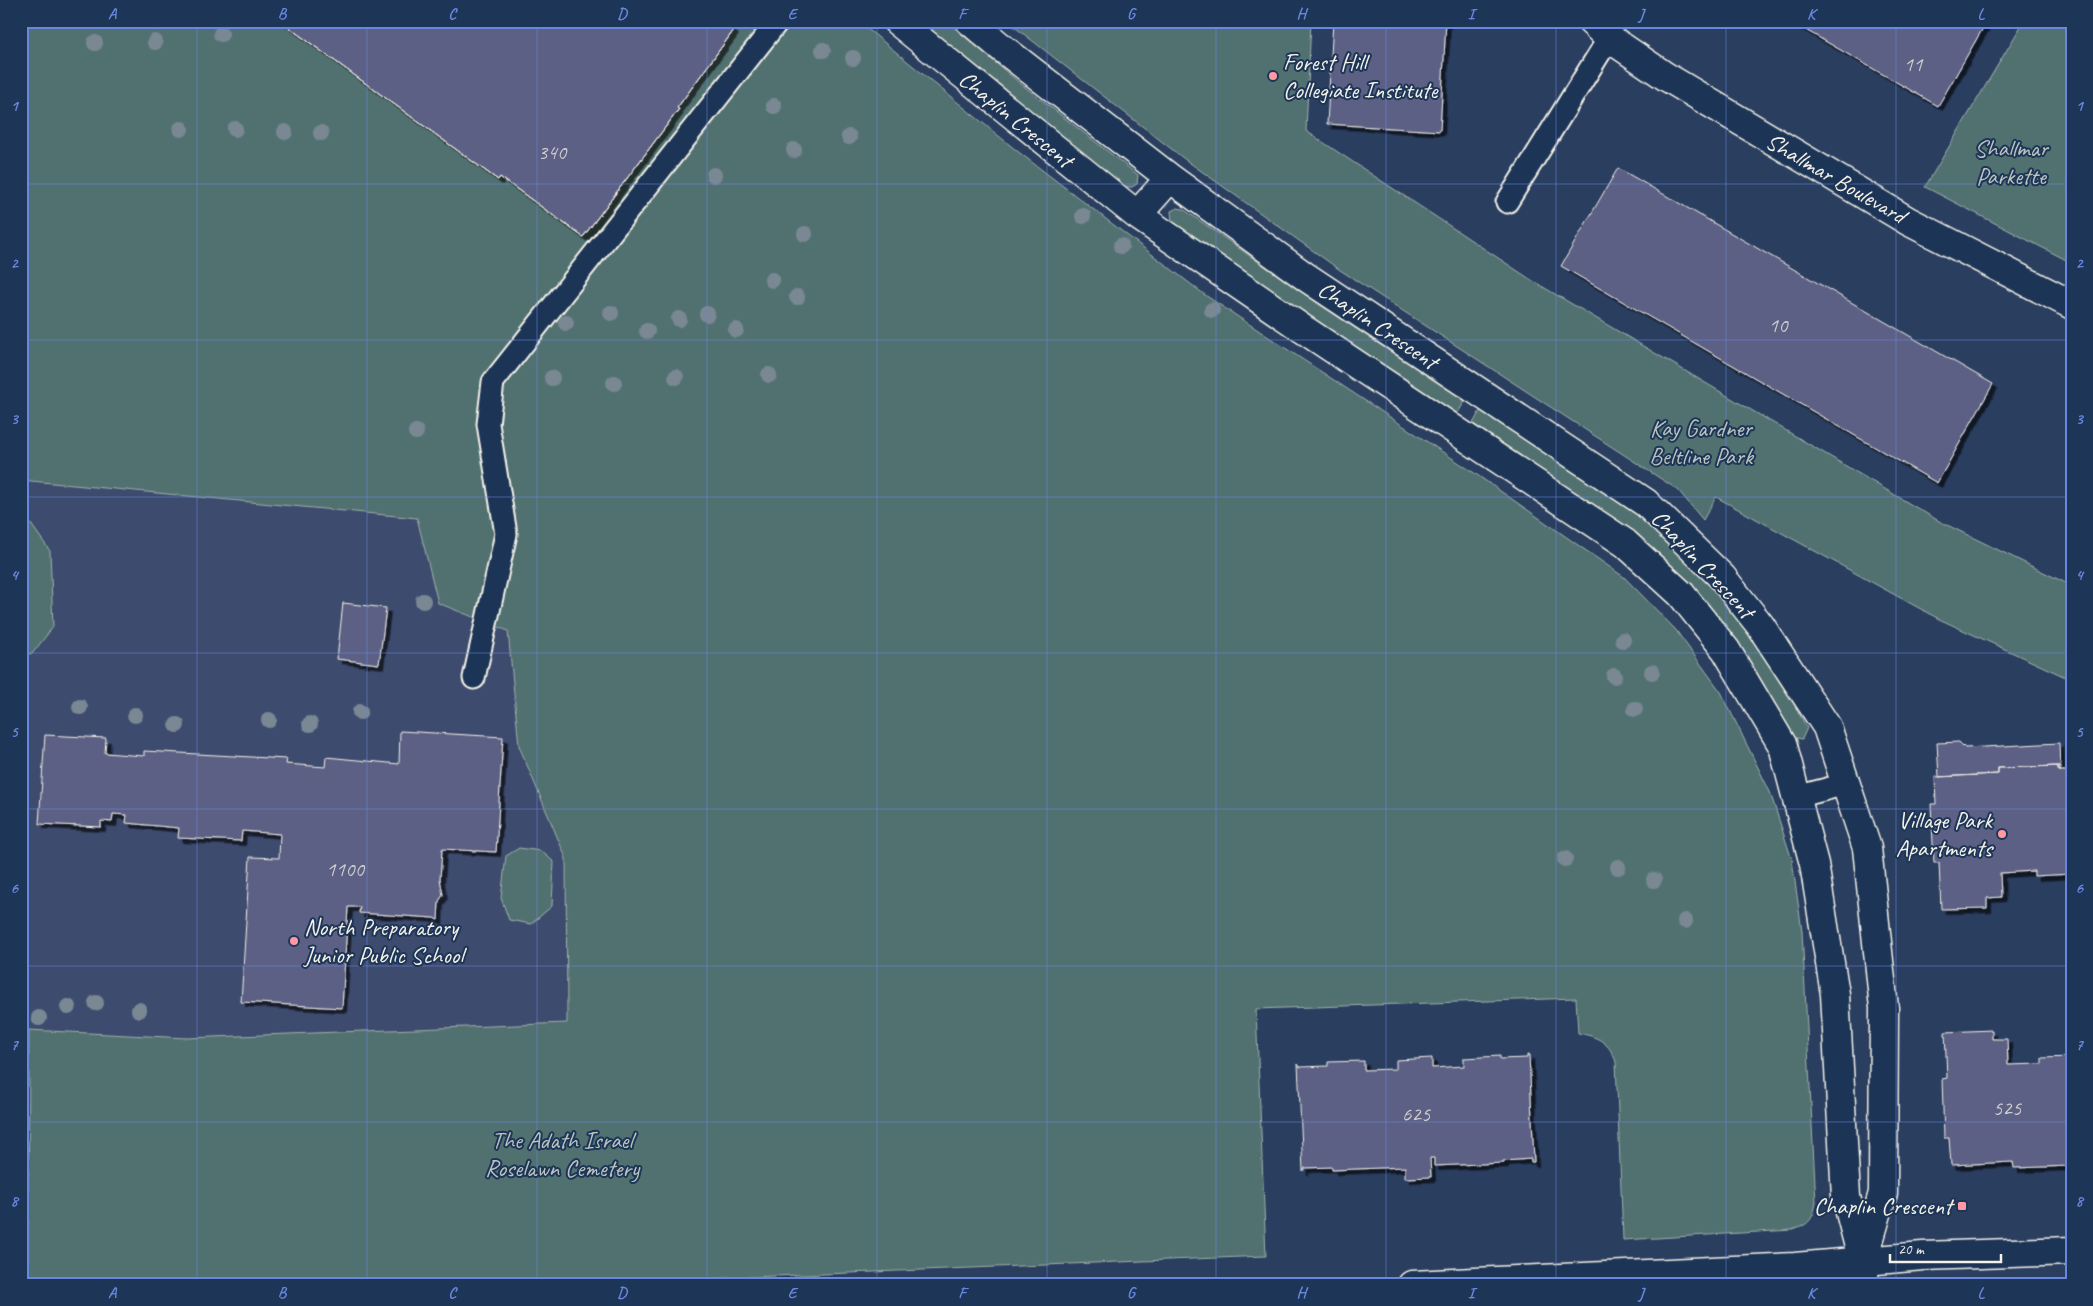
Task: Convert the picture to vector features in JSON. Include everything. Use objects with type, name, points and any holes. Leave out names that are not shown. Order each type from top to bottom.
[{"type":"street","name":"Chaplin Crescent","points":[[897,21],[1137,216],[1625,543],[1681,594],[1726,650],[1783,746],[1814,864],[1835,994],[1846,1197],[1864,1273]]},
{"type":"street","name":"Chaplin Crescent","points":[[970,21],[1170,178],[1306,278],[1646,503],[1722,577],[1760,624],[1828,726],[1867,848],[1884,1008],[1883,1193],[1864,1273]]},
{"type":"street","name":"Shallmar Boulevard","points":[[1600,29],[1664,76],[1908,221],[2072,305]]},
{"type":"street","points":[[1137,216],[1170,178]]},
{"type":"street","points":[[1412,1285],[1795,1267],[1864,1273],[1909,1257],[2072,1251]]},
{"type":"lane","points":[[474,678],[506,534],[488,424],[493,382],[778,21]]},
{"type":"lane","points":[[1507,202],[1600,29]]},
{"type":"lane","points":[[1796,797],[1846,784]]},
{"type":"shaded area","name":"North Preparatory Junior Public School","points":[[21,480],[417,518],[438,603],[508,631],[519,746],[566,858],[567,1024],[187,1038],[29,1030],[28,1285],[21,1285]]},
{"type":"green space","name":"The Adath Israel Roselawn Cemetery","points":[[21,21],[858,21],[1016,150],[1205,295],[1470,470],[1624,577],[1675,629],[1721,692],[1770,792],[1792,860],[1802,931],[1816,1203],[1809,1221],[1803,1226],[1792,1230],[1623,1240],[1616,1062],[1606,1045],[1592,1036],[1578,1033],[1576,998],[1256,1009],[1266,1256],[554,1285],[28,1285],[29,1030],[187,1038],[567,1023],[566,858],[519,746],[508,631],[438,603],[417,518],[21,480]]},
{"type":"green space","points":[[915,21],[946,21],[1016,80],[1138,175],[1137,184],[1132,187],[1125,187]]},
{"type":"green space","name":"Kay Gardner Beltline Park","points":[[1007,21],[1311,21],[1306,131],[1533,281],[1939,521],[2072,586],[2072,680],[1939,619],[1716,497],[1703,520],[1678,490],[1340,270],[1183,158]]},
{"type":"green space","name":"Shallmar Parkette","points":[[2024,21],[2072,21],[2072,263],[1925,187]]},
{"type":"green space","points":[[1177,208],[1183,209],[1320,305],[1465,401],[1456,416],[1307,319],[1172,223],[1171,211]]},
{"type":"green space","points":[[1480,411],[1635,512],[1687,559],[1736,615],[1773,666],[1807,728],[1802,739],[1791,737],[1738,646],[1720,620],[1676,573],[1471,427]]},
{"type":"green space","points":[[21,510],[50,551],[53,627],[32,654],[21,653]]},
{"type":"green space","points":[[519,848],[541,851],[554,862],[552,906],[531,924],[509,920],[501,898],[506,856]]},
{"type":"building","points":[[280,21],[722,21],[734,30],[677,108],[679,109],[583,237],[500,177],[498,180]]},
{"type":"building","points":[[280,21],[722,21],[734,30],[677,108],[679,109],[583,237],[500,177],[498,180]]},
{"type":"building","points":[[1333,21],[1446,21],[1440,131],[1327,124]]},
{"type":"building","points":[[1790,21],[1987,21],[1938,106]]},
{"type":"building","points":[[1618,168],[1993,384],[1937,483],[1561,266]]},
{"type":"building","points":[[343,603],[386,608],[379,664],[337,659]]},
{"type":"building","points":[[400,731],[503,737],[496,852],[442,849],[440,879],[443,895],[439,901],[438,920],[434,918],[359,913],[360,907],[348,907],[342,1008],[241,1002],[250,857],[279,858],[280,834],[242,831],[241,841],[178,838],[179,828],[126,823],[127,815],[113,814],[112,822],[101,821],[101,827],[39,824],[45,735],[106,738],[105,753],[144,756],[144,751],[287,759],[286,764],[325,767],[326,757],[399,764]]},
{"type":"building","points":[[1959,742],[1965,748],[2059,743],[2060,771],[2058,771],[2058,766],[1998,768],[1998,774],[1939,777],[1937,743]]},
{"type":"building","name":"Village Park Apartments","points":[[2058,766],[2058,771],[2072,771],[2072,874],[2034,876],[2034,871],[2000,873],[2001,897],[1987,898],[1987,908],[1941,909],[1939,863],[1934,863],[1931,804],[1936,804],[1935,777],[1998,774],[1998,768]]},
{"type":"building","points":[[1992,1030],[1992,1039],[2007,1039],[2008,1065],[2042,1064],[2042,1058],[2072,1057],[2072,1166],[2014,1168],[2013,1162],[1951,1165],[1949,1138],[1944,1138],[1942,1079],[1947,1078],[1945,1032]]},
{"type":"building","points":[[1527,1055],[1529,1055],[1534,1162],[1531,1162],[1531,1159],[1504,1161],[1504,1163],[1434,1166],[1434,1158],[1430,1158],[1431,1177],[1405,1178],[1405,1167],[1332,1170],[1332,1167],[1305,1168],[1303,1171],[1298,1064],[1300,1067],[1328,1066],[1328,1062],[1364,1061],[1364,1070],[1396,1069],[1396,1060],[1432,1058],[1432,1068],[1464,1066],[1464,1058],[1500,1056],[1500,1059],[1527,1058]]},
{"type":"place","name":"Forest Hill Collegiate Institute","points":[[1273,76]]},
{"type":"place","name":"Village Park Apartments","points":[[2002,834]]},
{"type":"place","name":"North Preparatory Junior Public School","points":[[294,941]]},
{"type":"place","name":"Chaplin Crescent","points":[[1962,1206]]}]
